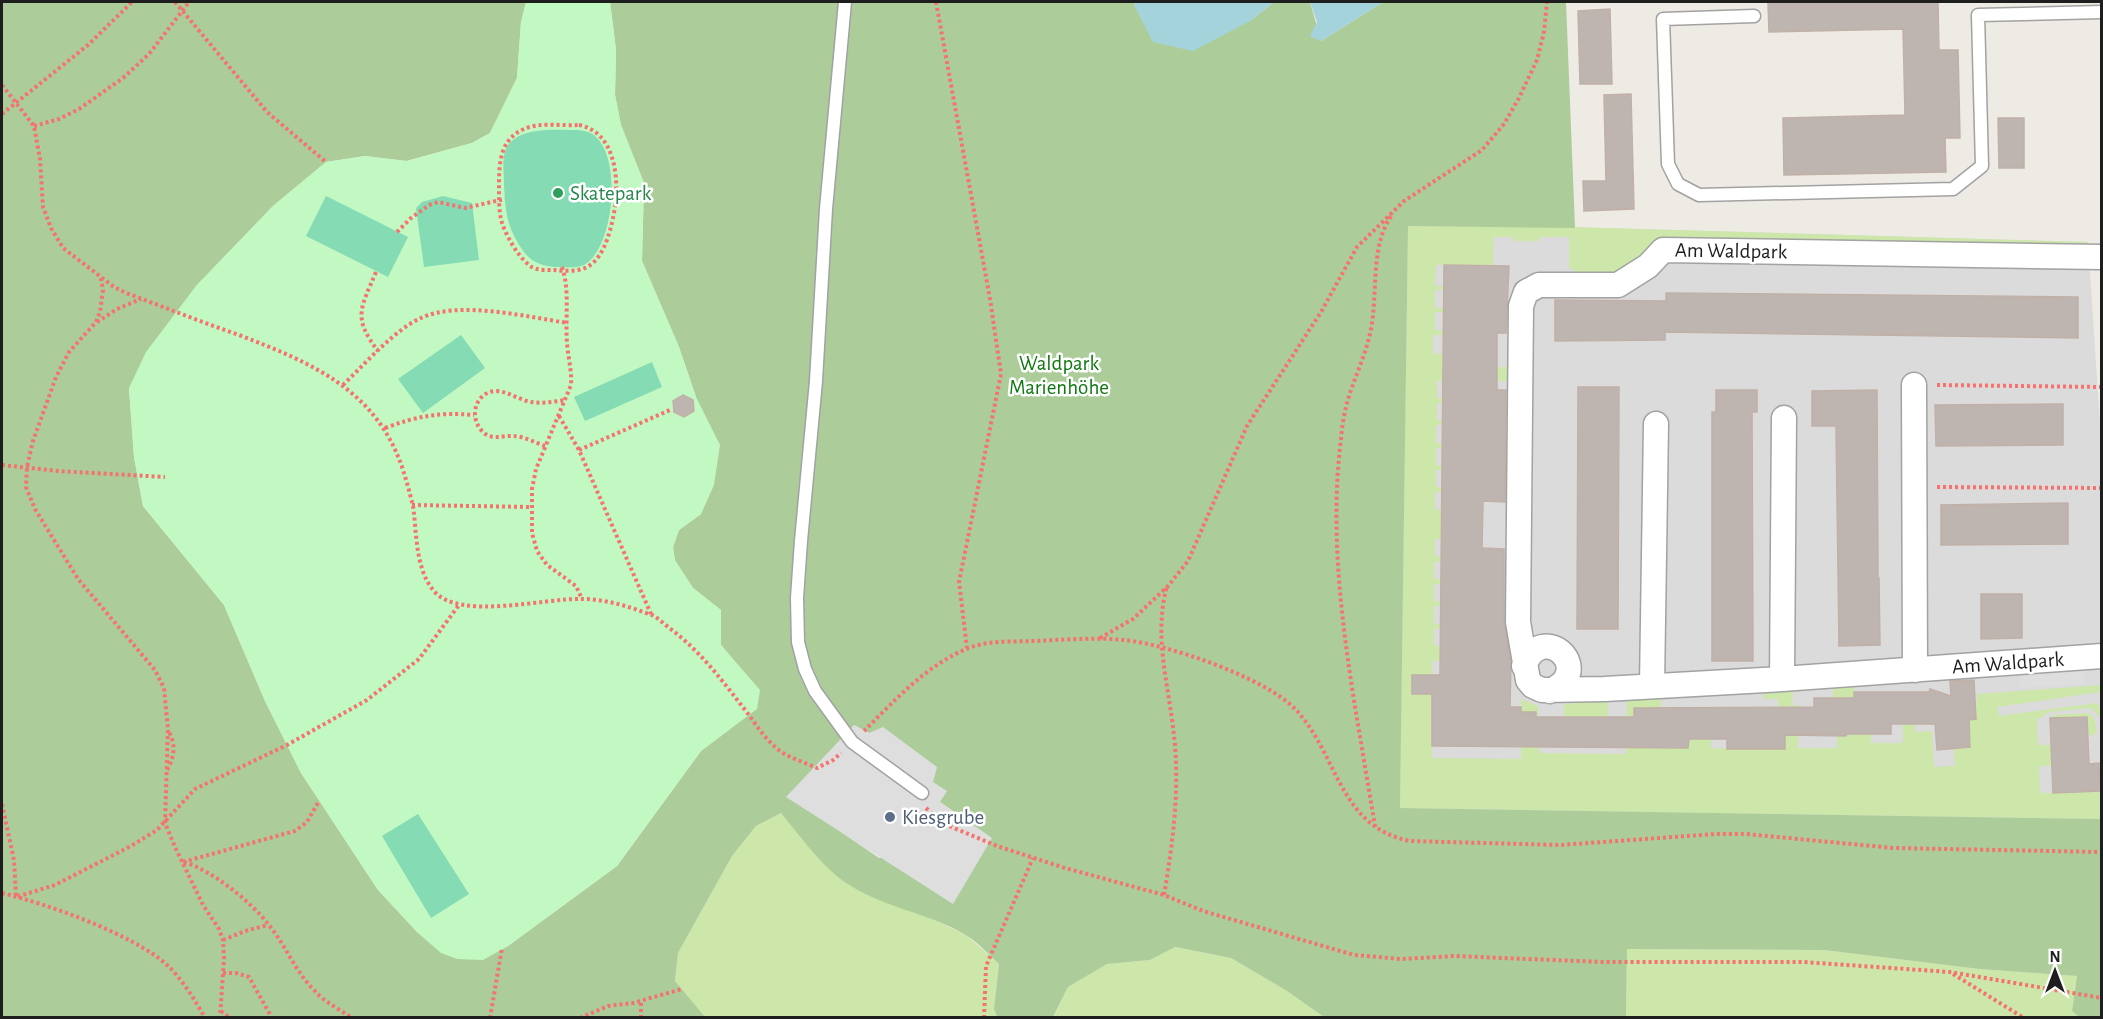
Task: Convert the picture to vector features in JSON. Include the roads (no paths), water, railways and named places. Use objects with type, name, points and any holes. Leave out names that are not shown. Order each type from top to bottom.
[{"type":"street","name":"Am Waldpark","points":[[2102,257],[1663,250],[1648,266],[1618,285],[1539,285],[1526,292],[1521,306],[1518,622],[1530,658],[1528,680],[1533,686],[1550,691],[1782,679],[2102,656]]},
{"type":"street","points":[[1914,385],[1915,670]]},
{"type":"street","points":[[1782,679],[1784,418]]},
{"type":"street","points":[[1652,686],[1656,424]]},
{"type":"street","points":[[1530,658],[1547,646],[1558,649],[1565,656],[1569,666],[1605,689]]},
{"type":"street","points":[[1550,691],[1560,687],[1565,681],[1569,666]]},
{"type":"lane","points":[[845,2],[828,188],[816,381],[797,598],[798,642],[805,669],[815,691],[852,742],[922,793]]},
{"type":"lane","points":[[1754,16],[1663,19],[1668,164],[1678,184],[1699,195],[1953,189],[1982,166],[1978,15],[2102,12]]},
{"type":"water","points":[[1137,2],[1274,2],[1250,21],[1193,51],[1153,42],[1134,5]]},
{"type":"water","points":[[1310,2],[1383,2],[1321,41],[1310,36],[1317,22]]},
{"type":"place","name":"Skatepark","points":[[558,193]]},
{"type":"place","name":"Kiesgrube","points":[[890,817]]},
{"type":"park label","name":"Waldpark Marienhöhe","points":[[1059,375]]}]
